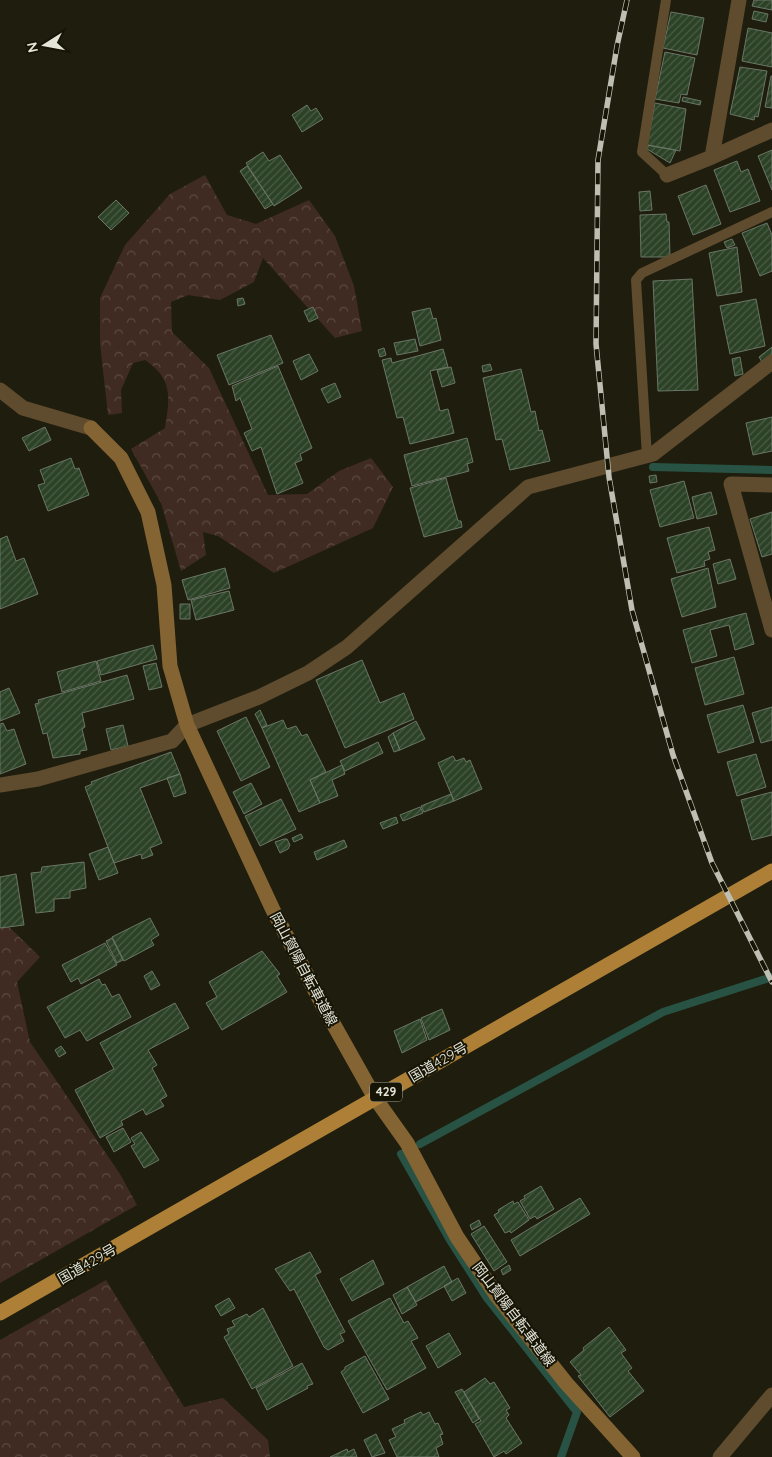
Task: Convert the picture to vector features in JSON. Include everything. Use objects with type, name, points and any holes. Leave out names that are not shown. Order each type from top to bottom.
[{"type":"highway","name":"国道429号","points":[[0,1313],[772,871]]},
{"type":"main road","name":"岡山賀陽自転車道線","points":[[91,428],[121,458],[148,512],[164,585],[170,666],[187,725],[274,910],[320,1002],[375,1098],[407,1143],[457,1237],[497,1296],[566,1383],[633,1457]]},
{"type":"street","points":[[712,157],[739,0]]},
{"type":"street","points":[[667,175],[772,130]]},
{"type":"street","points":[[0,785],[38,779],[172,741],[187,725],[259,697],[308,673],[347,647],[528,487],[653,454],[772,362]]},
{"type":"street","points":[[0,390],[23,408],[91,428]]},
{"type":"street","points":[[772,485],[731,484],[772,630]]},
{"type":"street","points":[[720,1457],[772,1395]]},
{"type":"lane","points":[[666,0],[642,152],[667,175]]},
{"type":"lane","points":[[647,456],[636,280],[642,273],[772,212]]},
{"type":"green space","points":[[205,175],[227,215],[256,224],[309,200],[335,236],[354,286],[362,331],[335,338],[263,258],[254,282],[220,300],[188,295],[171,302],[172,332],[209,368],[268,495],[307,494],[339,471],[371,458],[393,487],[373,528],[274,573],[218,536],[203,532],[206,555],[181,571],[161,503],[131,449],[165,428],[168,407],[167,390],[161,374],[154,367],[145,360],[133,363],[121,390],[122,413],[108,415],[100,343],[100,298],[125,245],[170,194]]},
{"type":"green space","points":[[0,918],[40,957],[17,982],[30,1042],[120,1174],[137,1205],[0,1283]]},
{"type":"green space","points":[[106,1280],[184,1407],[223,1398],[268,1440],[270,1457],[0,1457],[0,1340]]},
{"type":"building","points":[[754,0],[772,0],[772,10],[752,6]]},
{"type":"building","points":[[754,11],[768,14],[766,22],[752,19]]},
{"type":"building","points":[[671,12],[704,18],[697,55],[663,48]]},
{"type":"building","points":[[748,28],[772,33],[772,67],[742,61]]},
{"type":"building","points":[[665,52],[695,58],[687,95],[681,94],[679,103],[655,99]]},
{"type":"building","points":[[740,67],[767,71],[758,117],[755,116],[754,120],[730,114]]},
{"type":"building","points":[[772,76],[772,108],[765,107]]},
{"type":"building","points":[[683,97],[701,101],[700,105],[682,101]]},
{"type":"building","points":[[655,103],[686,109],[680,151],[647,145]]},
{"type":"building","points":[[307,105],[311,111],[316,108],[323,119],[302,132],[292,115]]},
{"type":"building","points":[[647,145],[676,150],[670,163],[647,149]]},
{"type":"building","points":[[772,150],[772,190],[758,156]]},
{"type":"building","points":[[263,152],[269,161],[280,155],[302,188],[274,206],[246,163]]},
{"type":"building","points":[[737,161],[741,172],[748,169],[760,201],[730,212],[714,170]]},
{"type":"building","points":[[247,166],[273,204],[265,209],[240,171]]},
{"type":"building","points":[[706,185],[721,224],[693,235],[678,196]]},
{"type":"building","points":[[650,191],[652,210],[640,211],[639,192]]},
{"type":"building","points":[[116,200],[129,213],[111,230],[98,217]]},
{"type":"building","points":[[666,214],[667,222],[669,222],[670,257],[641,257],[640,215]]},
{"type":"building","points":[[767,223],[772,235],[772,271],[760,276],[742,233]]},
{"type":"building","points":[[732,239],[735,245],[727,248],[724,242]]},
{"type":"building","points":[[737,247],[742,292],[717,296],[709,253]]},
{"type":"building","points":[[692,279],[698,390],[658,391],[653,281]]},
{"type":"building","points":[[243,298],[245,304],[238,306],[237,299]]},
{"type":"building","points":[[756,299],[765,346],[730,354],[720,306]]},
{"type":"building","points":[[313,307],[318,318],[309,322],[304,311]]},
{"type":"building","points":[[430,308],[433,319],[436,318],[441,340],[420,346],[412,312]]},
{"type":"building","points":[[271,335],[283,363],[229,385],[217,355]]},
{"type":"building","points":[[415,339],[418,351],[397,355],[394,343]]},
{"type":"building","points":[[772,347],[772,355],[762,362],[759,357]]},
{"type":"building","points":[[384,348],[386,355],[380,357],[378,350]]},
{"type":"building","points":[[443,349],[448,367],[430,371],[440,411],[448,409],[454,433],[410,444],[403,417],[397,418],[382,360],[391,358],[392,363]]},
{"type":"building","points":[[309,354],[318,371],[301,380],[293,361]]},
{"type":"building","points":[[740,357],[743,374],[735,376],[732,359]]},
{"type":"building","points":[[490,364],[492,370],[483,372],[482,366]]},
{"type":"building","points":[[278,366],[312,448],[300,454],[302,460],[295,463],[303,483],[277,494],[261,447],[252,451],[244,433],[252,429],[240,398],[236,401],[232,386]]},
{"type":"building","points":[[451,367],[455,383],[442,387],[437,370]]},
{"type":"building","points":[[521,369],[531,412],[535,411],[539,431],[542,430],[550,461],[510,470],[502,439],[496,440],[483,378]]},
{"type":"building","points":[[335,383],[341,397],[328,403],[321,389]]},
{"type":"building","points":[[772,417],[772,451],[753,455],[746,423]]},
{"type":"building","points":[[45,427],[51,440],[29,451],[22,438]]},
{"type":"building","points":[[467,438],[473,462],[467,464],[469,471],[412,486],[404,455]]},
{"type":"building","points":[[71,458],[75,469],[79,468],[89,495],[48,511],[38,485],[45,483],[40,470]]},
{"type":"building","points":[[656,475],[657,482],[650,483],[649,476]]},
{"type":"building","points":[[446,478],[458,521],[461,521],[462,527],[424,537],[410,488]]},
{"type":"building","points":[[684,481],[694,518],[660,527],[650,490]]},
{"type":"building","points":[[711,492],[717,514],[697,519],[692,497]]},
{"type":"building","points":[[772,512],[772,554],[762,557],[750,519]]},
{"type":"building","points":[[709,527],[715,550],[708,552],[710,559],[704,561],[705,566],[677,573],[667,538]]},
{"type":"building","points":[[7,536],[16,561],[24,558],[38,594],[0,609],[0,539]]},
{"type":"building","points":[[730,559],[736,579],[718,584],[713,564]]},
{"type":"building","points":[[225,568],[230,588],[188,600],[182,580]]},
{"type":"building","points":[[708,568],[716,607],[682,617],[671,579]]},
{"type":"building","points":[[229,591],[234,610],[196,620],[191,600]]},
{"type":"building","points":[[180,604],[190,604],[190,619],[180,619]]},
{"type":"building","points":[[746,613],[754,644],[735,650],[729,625],[710,630],[717,656],[692,663],[683,630]]},
{"type":"building","points":[[153,645],[157,659],[101,675],[97,661]]},
{"type":"building","points":[[734,657],[744,694],[705,705],[695,668]]},
{"type":"building","points":[[362,660],[380,703],[404,693],[414,719],[345,748],[316,680]]},
{"type":"building","points":[[96,661],[101,681],[62,692],[57,672]]},
{"type":"building","points":[[156,663],[162,687],[149,690],[143,666]]},
{"type":"building","points":[[127,675],[134,699],[82,713],[85,727],[82,729],[87,750],[80,751],[80,754],[53,758],[47,733],[43,734],[35,704],[39,703],[38,700]]},
{"type":"building","points":[[9,688],[20,713],[0,721],[0,692]]},
{"type":"building","points":[[743,705],[754,742],[718,753],[707,715]]},
{"type":"building","points":[[772,707],[772,740],[761,743],[752,713]]},
{"type":"building","points":[[260,710],[267,725],[262,728],[255,714]]},
{"type":"building","points":[[246,717],[270,767],[241,781],[217,731]]},
{"type":"building","points":[[283,720],[287,729],[296,726],[302,736],[307,734],[326,772],[310,780],[320,803],[299,812],[262,728]]},
{"type":"building","points":[[416,721],[425,739],[400,750],[393,733]]},
{"type":"building","points":[[3,723],[7,731],[14,729],[26,764],[0,774],[0,724]]},
{"type":"building","points":[[123,725],[128,746],[111,750],[106,729]]},
{"type":"building","points":[[393,733],[400,750],[394,752],[388,737]]},
{"type":"building","points":[[378,742],[383,753],[345,771],[340,761]]},
{"type":"building","points":[[171,752],[180,774],[140,788],[162,843],[150,848],[153,855],[142,859],[141,854],[114,863],[85,787],[92,784],[91,782]]},
{"type":"building","points":[[756,754],[766,787],[737,796],[727,762]]},
{"type":"building","points":[[453,756],[456,761],[464,758],[466,762],[470,760],[482,789],[454,801],[438,763]]},
{"type":"building","points":[[342,765],[345,774],[332,780],[338,796],[320,803],[310,780]]},
{"type":"building","points":[[180,774],[186,793],[174,797],[167,778]]},
{"type":"building","points":[[251,783],[262,804],[244,814],[233,792]]},
{"type":"building","points":[[772,792],[772,835],[752,840],[741,800]]},
{"type":"building","points":[[451,794],[454,801],[424,812],[421,806]]},
{"type":"building","points":[[281,799],[296,829],[260,846],[245,816]]},
{"type":"building","points":[[420,807],[423,813],[403,821],[400,815]]},
{"type":"building","points":[[396,817],[398,823],[383,829],[380,823]]},
{"type":"building","points":[[301,834],[303,838],[294,842],[292,838]]},
{"type":"building","points":[[287,839],[290,845],[288,849],[280,853],[275,842]]},
{"type":"building","points":[[344,840],[347,847],[317,860],[314,852]]},
{"type":"building","points":[[108,847],[118,873],[99,880],[89,854]]},
{"type":"building","points":[[84,862],[86,888],[70,891],[70,898],[54,899],[54,911],[36,913],[31,873],[41,872],[42,867]]},
{"type":"building","points":[[16,874],[24,925],[0,928],[0,877]]},
{"type":"building","points":[[150,918],[159,935],[151,940],[154,945],[124,961],[112,937]]},
{"type":"building","points":[[112,938],[123,960],[117,963],[106,941]]},
{"type":"building","points":[[105,943],[117,965],[81,984],[78,978],[71,982],[62,965]]},
{"type":"building","points":[[262,951],[280,974],[277,976],[287,992],[222,1030],[206,1003],[217,997],[209,982]]},
{"type":"building","points":[[152,971],[160,985],[151,990],[144,976]]},
{"type":"building","points":[[99,979],[102,985],[105,984],[112,997],[119,994],[131,1017],[87,1041],[80,1030],[65,1038],[47,1007]]},
{"type":"building","points":[[175,1003],[189,1028],[148,1050],[157,1065],[152,1068],[167,1096],[160,1100],[164,1106],[146,1115],[143,1109],[121,1121],[123,1125],[100,1138],[75,1090],[114,1069],[100,1043]]},
{"type":"building","points":[[442,1009],[450,1030],[429,1040],[421,1018]]},
{"type":"building","points":[[420,1019],[427,1040],[402,1053],[394,1031]]},
{"type":"building","points":[[61,1046],[66,1053],[59,1057],[55,1050]]},
{"type":"building","points":[[123,1128],[131,1142],[114,1152],[106,1137]]},
{"type":"building","points":[[141,1132],[159,1160],[144,1168],[131,1146],[135,1144],[131,1138]]},
{"type":"building","points":[[541,1186],[554,1209],[537,1219],[535,1216],[530,1219],[520,1201],[525,1198],[524,1196]]},
{"type":"building","points":[[580,1198],[590,1214],[520,1256],[511,1240]]},
{"type":"building","points":[[513,1201],[514,1204],[518,1202],[529,1220],[511,1233],[510,1231],[505,1233],[494,1215],[499,1212],[498,1210]]},
{"type":"building","points":[[479,1220],[481,1225],[472,1230],[470,1225]]},
{"type":"building","points":[[484,1226],[507,1262],[494,1271],[471,1234]]},
{"type":"building","points":[[310,1252],[321,1272],[315,1275],[345,1332],[340,1334],[344,1341],[328,1350],[324,1347],[294,1289],[290,1291],[275,1269]]},
{"type":"building","points":[[373,1260],[384,1284],[352,1301],[340,1279]]},
{"type":"building","points":[[509,1265],[511,1270],[503,1275],[501,1270]]},
{"type":"building","points":[[444,1266],[452,1282],[416,1302],[407,1287]]},
{"type":"building","points":[[458,1278],[466,1293],[452,1301],[444,1286]]},
{"type":"building","points":[[407,1287],[417,1305],[402,1314],[393,1295]]},
{"type":"building","points":[[229,1298],[235,1308],[221,1316],[215,1306]]},
{"type":"building","points":[[390,1298],[404,1323],[408,1321],[418,1338],[411,1341],[426,1368],[387,1390],[348,1321]]},
{"type":"building","points":[[263,1308],[293,1366],[252,1389],[224,1337],[229,1334],[227,1329],[235,1326],[232,1321],[247,1314],[249,1317]]},
{"type":"building","points":[[609,1327],[626,1350],[621,1353],[632,1368],[628,1371],[644,1391],[610,1417],[578,1376],[581,1375],[570,1362],[584,1350],[583,1348]]},
{"type":"building","points":[[449,1333],[461,1354],[438,1368],[426,1346]]},
{"type":"building","points":[[365,1356],[389,1399],[363,1413],[341,1372],[345,1367]]},
{"type":"building","points":[[302,1363],[313,1384],[267,1410],[256,1388]]},
{"type":"building","points":[[485,1378],[490,1384],[494,1382],[510,1408],[506,1410],[509,1415],[506,1418],[522,1443],[506,1454],[504,1451],[494,1457],[475,1424],[481,1421],[464,1392]]},
{"type":"building","points":[[462,1389],[479,1419],[473,1423],[455,1392]]},
{"type":"building","points":[[421,1412],[423,1415],[429,1412],[435,1424],[438,1423],[443,1434],[440,1435],[443,1444],[436,1448],[439,1457],[397,1457],[389,1440],[396,1437],[392,1429],[405,1423],[404,1420]]},
{"type":"building","points":[[376,1434],[385,1453],[372,1457],[364,1440]]},
{"type":"building","points":[[347,1449],[348,1452],[354,1449],[357,1457],[330,1457]]},
{"type":"waterway","points":[[653,467],[772,470]]},
{"type":"waterway","points":[[420,1144],[663,1012],[772,977]]},
{"type":"waterway","points":[[401,1154],[450,1240],[487,1298],[577,1412],[561,1457]]},
{"type":"railway","points":[[627,0],[617,46],[598,160],[596,344],[609,477],[632,610],[673,755],[712,863],[772,982]]}]
